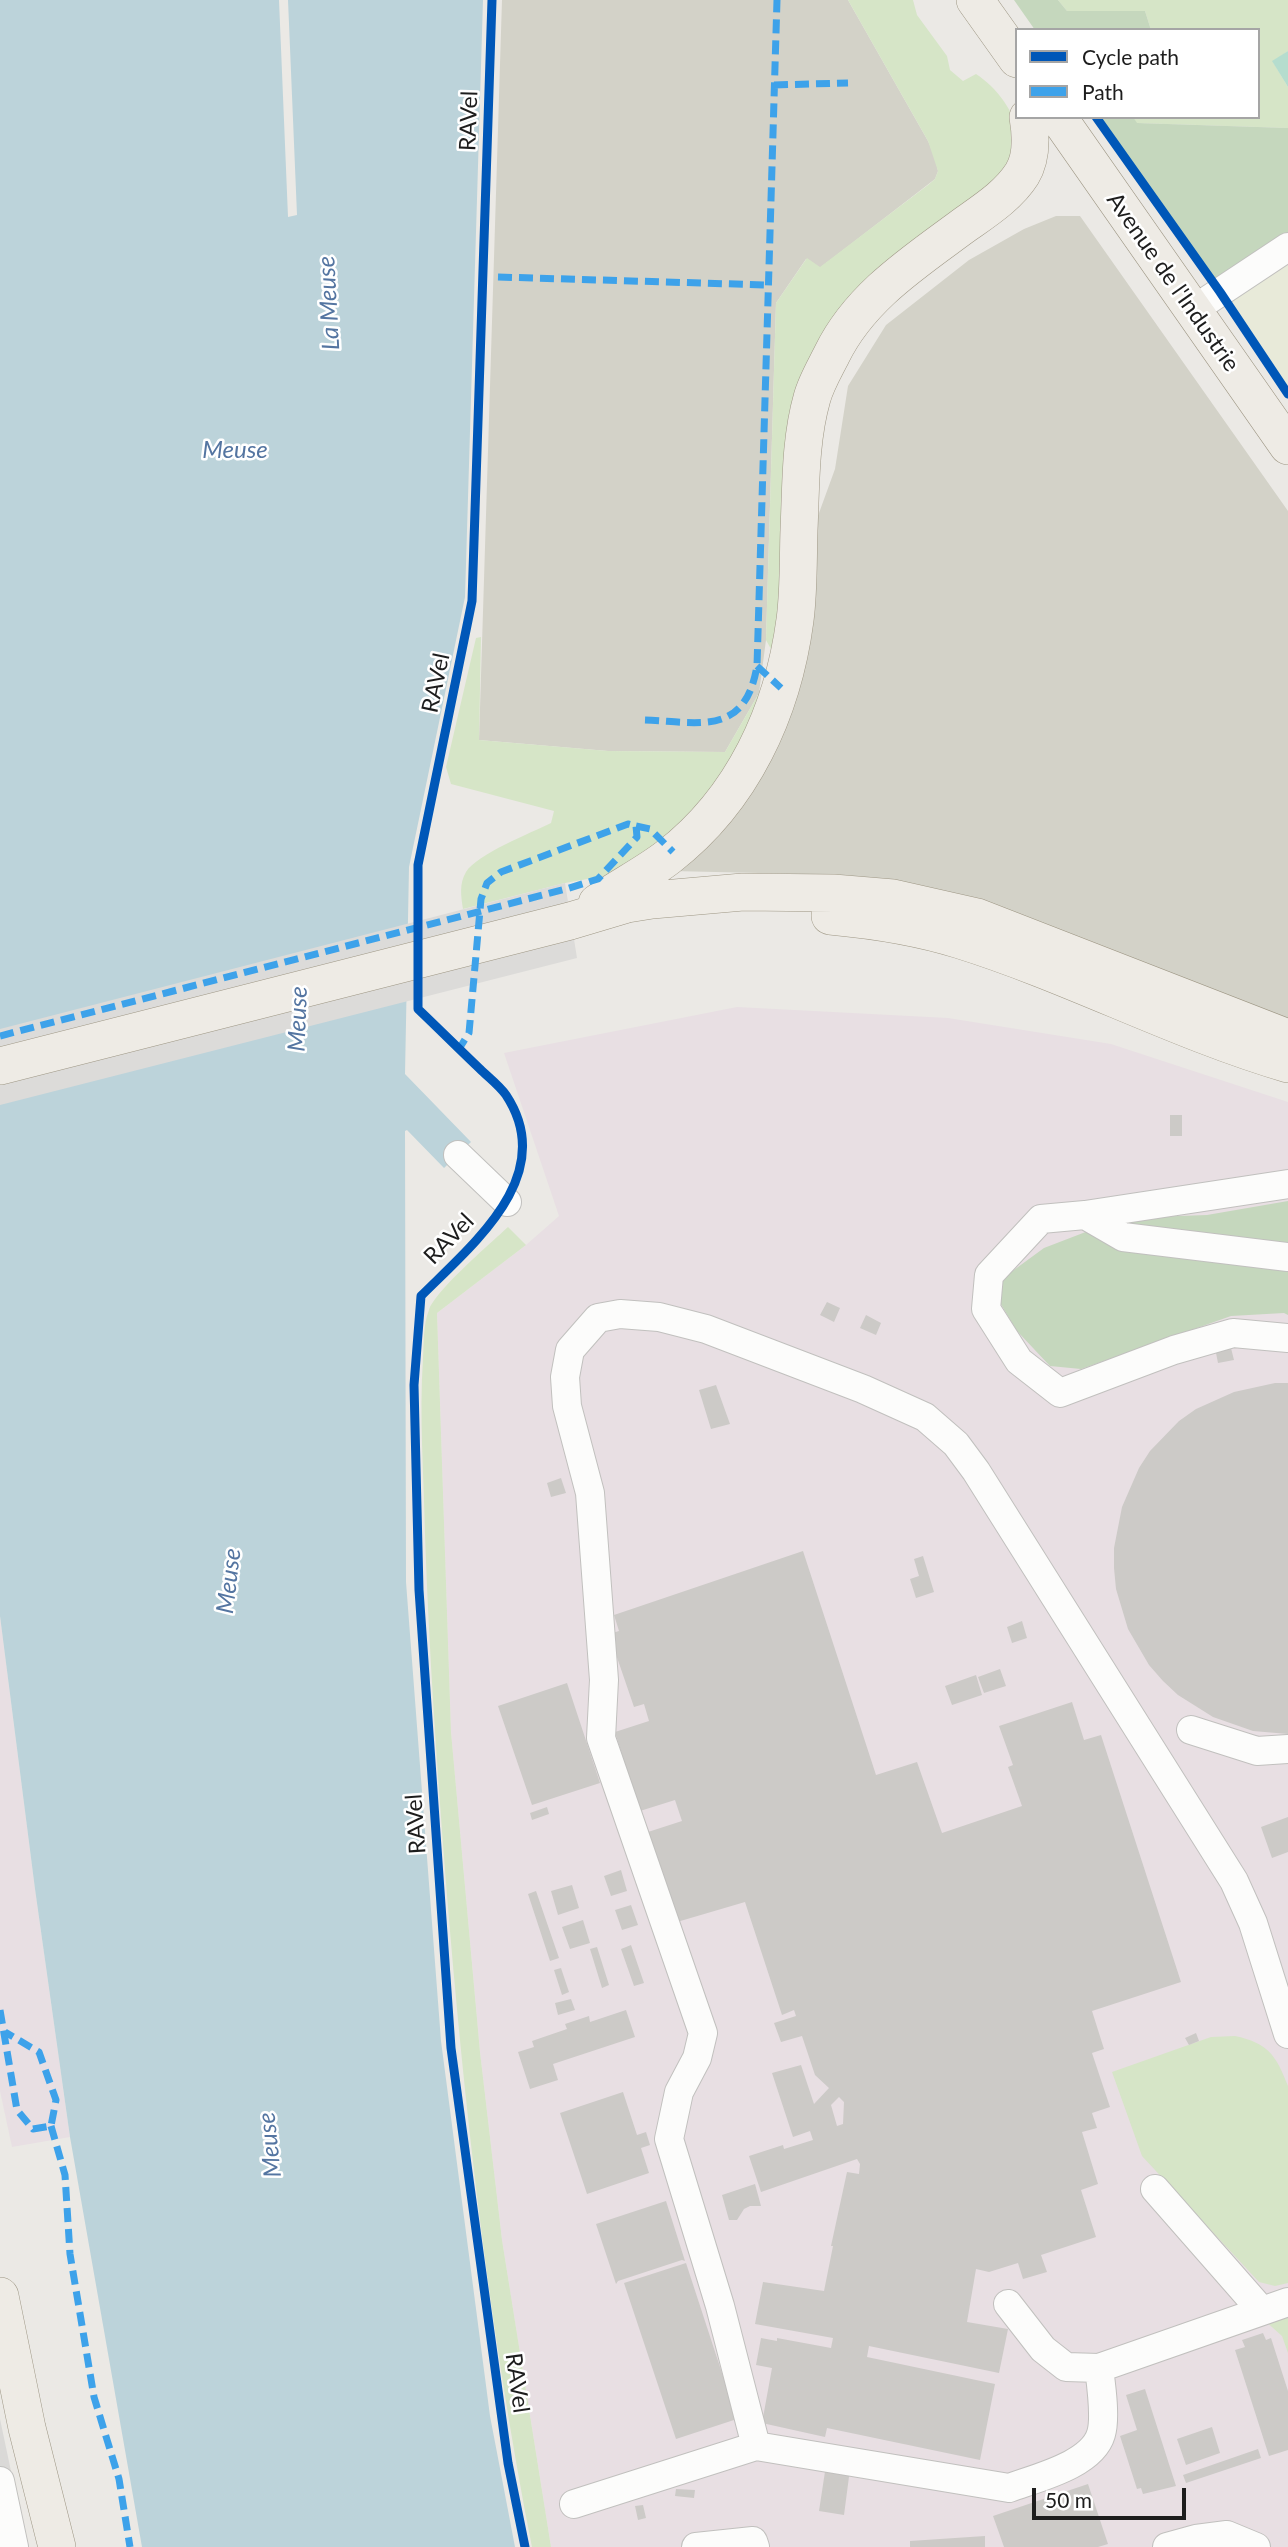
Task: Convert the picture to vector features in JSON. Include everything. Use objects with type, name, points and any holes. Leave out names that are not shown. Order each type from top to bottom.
[{"type":"main road","points":[[975,0],[1015,56]]},
{"type":"main road","points":[[570,921],[668,856],[712,814],[740,781],[763,737],[782,685],[790,652],[796,617],[803,451],[812,397],[833,352],[854,318],[892,278],[997,202],[1023,173],[1031,139],[1028,119]]},
{"type":"main road","name":"Avenue de l'Industrie","points":[[1059,119],[1288,446]]},
{"type":"main road","points":[[0,1066],[570,921],[627,904],[743,892],[833,893],[893,898],[977,917],[1288,1038]]},
{"type":"main road","points":[[570,921],[786,912],[866,920],[959,940],[1080,984],[1255,1055],[1288,1064]]},
{"type":"main road","points":[[0,2296],[27,2428],[57,2547]]},
{"type":"street","points":[[1193,310],[1288,247]]},
{"type":"street","points":[[458,1155],[507,1202]]},
{"type":"street","points":[[1288,1184],[1085,1215],[1041,1219],[989,1275],[986,1309],[1020,1361],[1060,1393],[1174,1350],[1233,1333],[1288,1338]]},
{"type":"street","points":[[1085,1215],[1123,1237],[1288,1257]]},
{"type":"street","points":[[756,2446],[720,2306],[669,2139],[679,2092],[697,2058],[703,2033],[601,1738],[604,1680],[590,1493],[567,1406],[565,1377],[570,1350],[597,1318],[620,1314],[659,1317],[706,1329],[863,1389],[925,1417],[956,1444],[976,1471],[1234,1881],[1253,1923],[1288,2034]]},
{"type":"street","points":[[1191,1730],[1257,1751],[1288,1749]]},
{"type":"street","points":[[1008,2304],[1044,2349],[1066,2367],[1099,2368],[1275,2307],[1155,2189]]},
{"type":"street","points":[[574,2504],[756,2446],[1009,2488],[1087,2456],[1101,2434],[1102,2396],[1099,2368]]},
{"type":"street","points":[[0,2481],[14,2547]]},
{"type":"street","points":[[1167,2547],[1196,2539],[1227,2535],[1256,2547]]},
{"type":"street","points":[[696,2547],[753,2541],[755,2547]]},
{"type":"shaded area","points":[[502,0],[848,0],[935,156],[938,171],[935,179],[820,268],[806,259],[776,303],[766,640],[759,693],[725,752],[608,751],[479,740]]},
{"type":"shaded area","points":[[1056,216],[1080,216],[1288,511],[1288,1019],[1035,921],[847,875],[672,871],[753,790],[798,693],[813,606],[815,524],[835,469],[848,386],[886,325],[969,260],[1024,229]]},
{"type":"shaded area","points":[[737,1007],[948,1018],[1111,1044],[1288,1102],[1288,2547],[551,2547],[502,2240],[480,2052],[451,1732],[437,1313],[526,1245],[559,1216],[504,1053]]},
{"type":"shaded area","points":[[0,1616],[70,2137],[12,2147],[0,2091]]},
{"type":"shaded area","points":[[0,2419],[20,2514],[29,2547],[0,2547]]},
{"type":"green space","points":[[848,0],[913,0],[917,15],[947,56],[950,70],[963,81],[976,74],[1004,101],[1013,118],[1018,143],[1013,164],[839,310],[788,552],[772,651],[766,640],[776,303],[807,258],[820,267],[928,185],[935,179],[938,171],[928,141]]},
{"type":"green space","points":[[1014,0],[1058,0],[1067,11],[1145,11],[1150,28],[1034,28]]},
{"type":"green space","points":[[1058,0],[1288,0],[1288,51],[1273,62],[1288,87],[1288,128],[1136,123],[1134,119],[1260,119],[1260,28],[1150,28],[1145,11],[1067,11]]},
{"type":"green space","points":[[1288,51],[1288,87],[1272,61]]},
{"type":"green space","points":[[1097,119],[1134,119],[1137,123],[1288,128],[1288,247],[1220,292]]},
{"type":"green space","points":[[1288,247],[1288,394],[1220,292]]},
{"type":"green space","points":[[481,637],[479,740],[608,751],[725,752],[759,693],[764,690],[731,767],[674,834],[626,872],[565,883],[463,909],[462,881],[472,865],[492,851],[551,823],[554,811],[451,784],[446,767],[476,638]]},
{"type":"green space","points":[[1288,1201],[1288,1315],[1231,1316],[1081,1369],[1050,1366],[1017,1331],[999,1301],[1003,1278],[1044,1248],[1122,1218],[1207,1215]]},
{"type":"green space","points":[[508,1227],[526,1245],[437,1313],[451,1732],[480,2052],[502,2240],[551,2547],[532,2547],[503,2382],[470,2133],[446,1883],[429,1622],[422,1446],[424,1334],[429,1310],[441,1291]]},
{"type":"green space","points":[[1235,2036],[1256,2042],[1269,2052],[1275,2058],[1288,2086],[1288,2283],[1275,2286],[1259,2282],[1142,2156],[1112,2072],[1211,2037]]},
{"type":"green space","points":[[1288,2310],[1288,2353],[1282,2336],[1263,2319]]},
{"type":"water","name":"Meuse","points":[[0,0],[279,0],[288,217],[297,215],[288,0],[483,0],[465,597],[409,867],[405,1074],[471,1142],[444,1168],[407,1130],[405,1131],[406,1582],[441,2041],[490,2416],[515,2547],[142,2547],[70,2137],[0,1616]]},
{"type":"pier","points":[[565,883],[577,958],[0,1105],[0,1029]]},
{"type":"building","points":[[1170,1115],[1182,1115],[1182,1136],[1170,1136]]},
{"type":"building","points":[[827,1302],[840,1308],[834,1322],[820,1315]]},
{"type":"building","points":[[866,1315],[881,1323],[876,1335],[860,1328]]},
{"type":"building","points":[[1230,1344],[1234,1360],[1218,1363],[1215,1348]]},
{"type":"building","points":[[1275,1383],[1288,1383],[1288,1734],[1253,1731],[1213,1717],[1178,1695],[1163,1681],[1149,1665],[1128,1629],[1116,1589],[1114,1568],[1114,1548],[1122,1507],[1139,1468],[1150,1451],[1179,1421],[1196,1409],[1234,1392]]},
{"type":"building","points":[[716,1385],[730,1424],[711,1429],[699,1390]]},
{"type":"building","points":[[561,1478],[566,1493],[551,1497],[547,1483]]},
{"type":"building","points":[[803,1551],[876,1775],[917,1762],[942,1833],[1022,1806],[1008,1767],[1013,1765],[999,1726],[1072,1702],[1084,1740],[1101,1735],[1181,1982],[1092,2011],[1104,2049],[1092,2053],[1110,2107],[1092,2113],[1097,2128],[1082,2132],[1098,2184],[1081,2190],[1096,2237],[1041,2255],[1047,2272],[1023,2279],[1018,2263],[989,2272],[976,2269],[967,2322],[1008,2329],[999,2373],[869,2346],[867,2357],[995,2384],[980,2460],[827,2428],[825,2437],[762,2423],[772,2368],[756,2365],[761,2338],[777,2341],[777,2338],[831,2348],[833,2338],[755,2324],[763,2282],[824,2291],[847,2172],[859,2174],[860,2164],[857,2159],[761,2192],[749,2156],[783,2145],[784,2149],[813,2140],[810,2131],[793,2137],[772,2073],[801,2065],[814,2104],[829,2088],[815,2075],[802,2036],[781,2042],[774,2023],[796,2016],[794,2010],[782,2015],[745,1902],[677,1922],[648,1832],[682,1821],[675,1800],[640,1811],[615,1732],[649,1721],[644,1704],[634,1707],[609,1634],[619,1631],[614,1615]],"holes":[[[839,2097],[844,2102],[843,2124],[837,2126],[831,2105]]]},
{"type":"building","points":[[923,1556],[934,1592],[916,1598],[910,1579],[919,1576],[914,1559]]},
{"type":"building","points":[[1022,1621],[1027,1638],[1012,1643],[1007,1627]]},
{"type":"building","points":[[1000,1669],[1006,1686],[984,1693],[978,1677]]},
{"type":"building","points":[[976,1675],[982,1695],[952,1705],[945,1686]]},
{"type":"building","points":[[567,1683],[600,1783],[532,1805],[498,1706]]},
{"type":"building","points":[[547,1807],[549,1814],[532,1820],[530,1813]]},
{"type":"building","points":[[1288,1817],[1288,1852],[1272,1858],[1261,1827]]},
{"type":"building","points":[[621,1870],[627,1891],[611,1896],[604,1876]]},
{"type":"building","points":[[572,1885],[579,1908],[558,1915],[551,1891]]},
{"type":"building","points":[[536,1891],[559,1958],[550,1961],[528,1894]]},
{"type":"building","points":[[631,1905],[638,1925],[622,1930],[615,1910]]},
{"type":"building","points":[[583,1920],[590,1943],[570,1949],[562,1927]]},
{"type":"building","points":[[631,1945],[644,1983],[634,1986],[621,1949]]},
{"type":"building","points":[[597,1947],[609,1985],[602,1988],[590,1949]]},
{"type":"building","points":[[561,1968],[569,1992],[562,1995],[554,1970]]},
{"type":"building","points":[[571,1999],[575,2010],[558,2015],[555,2003]]},
{"type":"building","points":[[626,2010],[635,2037],[553,2064],[558,2080],[530,2089],[518,2052],[534,2047],[532,2041],[567,2029],[565,2024],[589,2016],[590,2022]]},
{"type":"building","points":[[1196,2033],[1199,2041],[1189,2045],[1185,2038]]},
{"type":"building","points":[[623,2092],[637,2135],[646,2132],[650,2145],[641,2148],[649,2173],[587,2194],[560,2113]]},
{"type":"building","points":[[755,2184],[761,2206],[750,2206],[744,2209],[737,2220],[729,2220],[722,2195]]},
{"type":"building","points":[[666,2201],[685,2261],[618,2281],[616,2284],[596,2224]]},
{"type":"building","points":[[686,2263],[737,2419],[676,2439],[624,2283]]},
{"type":"building","points":[[1263,2333],[1266,2340],[1271,2338],[1288,2391],[1288,2450],[1269,2456],[1235,2350],[1245,2347],[1242,2340]]},
{"type":"building","points":[[1145,2389],[1176,2486],[1143,2494],[1141,2488],[1137,2489],[1120,2436],[1137,2430],[1126,2395]]},
{"type":"building","points":[[1212,2427],[1220,2453],[1186,2465],[1177,2439]]},
{"type":"building","points":[[1258,2449],[1261,2458],[1186,2483],[1183,2475]]},
{"type":"building","points":[[826,2465],[850,2469],[844,2515],[819,2511]]},
{"type":"building","points":[[1088,2484],[1108,2544],[1098,2547],[1004,2547],[993,2516]]},
{"type":"building","points":[[676,2489],[695,2490],[694,2498],[675,2496]]},
{"type":"building","points":[[643,2505],[646,2518],[638,2520],[635,2506]]},
{"type":"building","points":[[985,2536],[985,2547],[910,2547],[910,2541]]},
{"type":"marked path","points":[[645,720],[701,723],[731,715],[742,705],[751,689],[757,666],[777,0]]},
{"type":"marked path","points":[[774,85],[848,83]]},
{"type":"marked path","points":[[498,277],[768,285]]},
{"type":"marked path","points":[[757,666],[781,688]]},
{"type":"marked path","points":[[0,1036],[566,889],[598,879],[637,837],[636,826],[628,824],[501,872],[487,883],[481,899],[469,1033],[459,1049]]},
{"type":"marked path","points":[[636,826],[650,829],[673,852]]},
{"type":"marked path","points":[[0,2010],[17,2110],[33,2129],[51,2126],[56,2100],[39,2052],[5,2032]]},
{"type":"marked path","points":[[51,2126],[65,2175],[70,2254],[94,2397],[119,2479],[130,2547]]},
{"type":"cycle path","name":"RAVel","points":[[492,0],[472,601],[418,865],[418,1009],[506,1095],[520,1124],[522,1153],[516,1180],[503,1206],[485,1231],[421,1296],[414,1385],[419,1590],[451,2048],[508,2463],[525,2547]]},
{"type":"cycle path","points":[[1097,119],[1220,292],[1288,394]]},
{"type":"water label","name":"La Meuse","points":[[329,303]]}]
